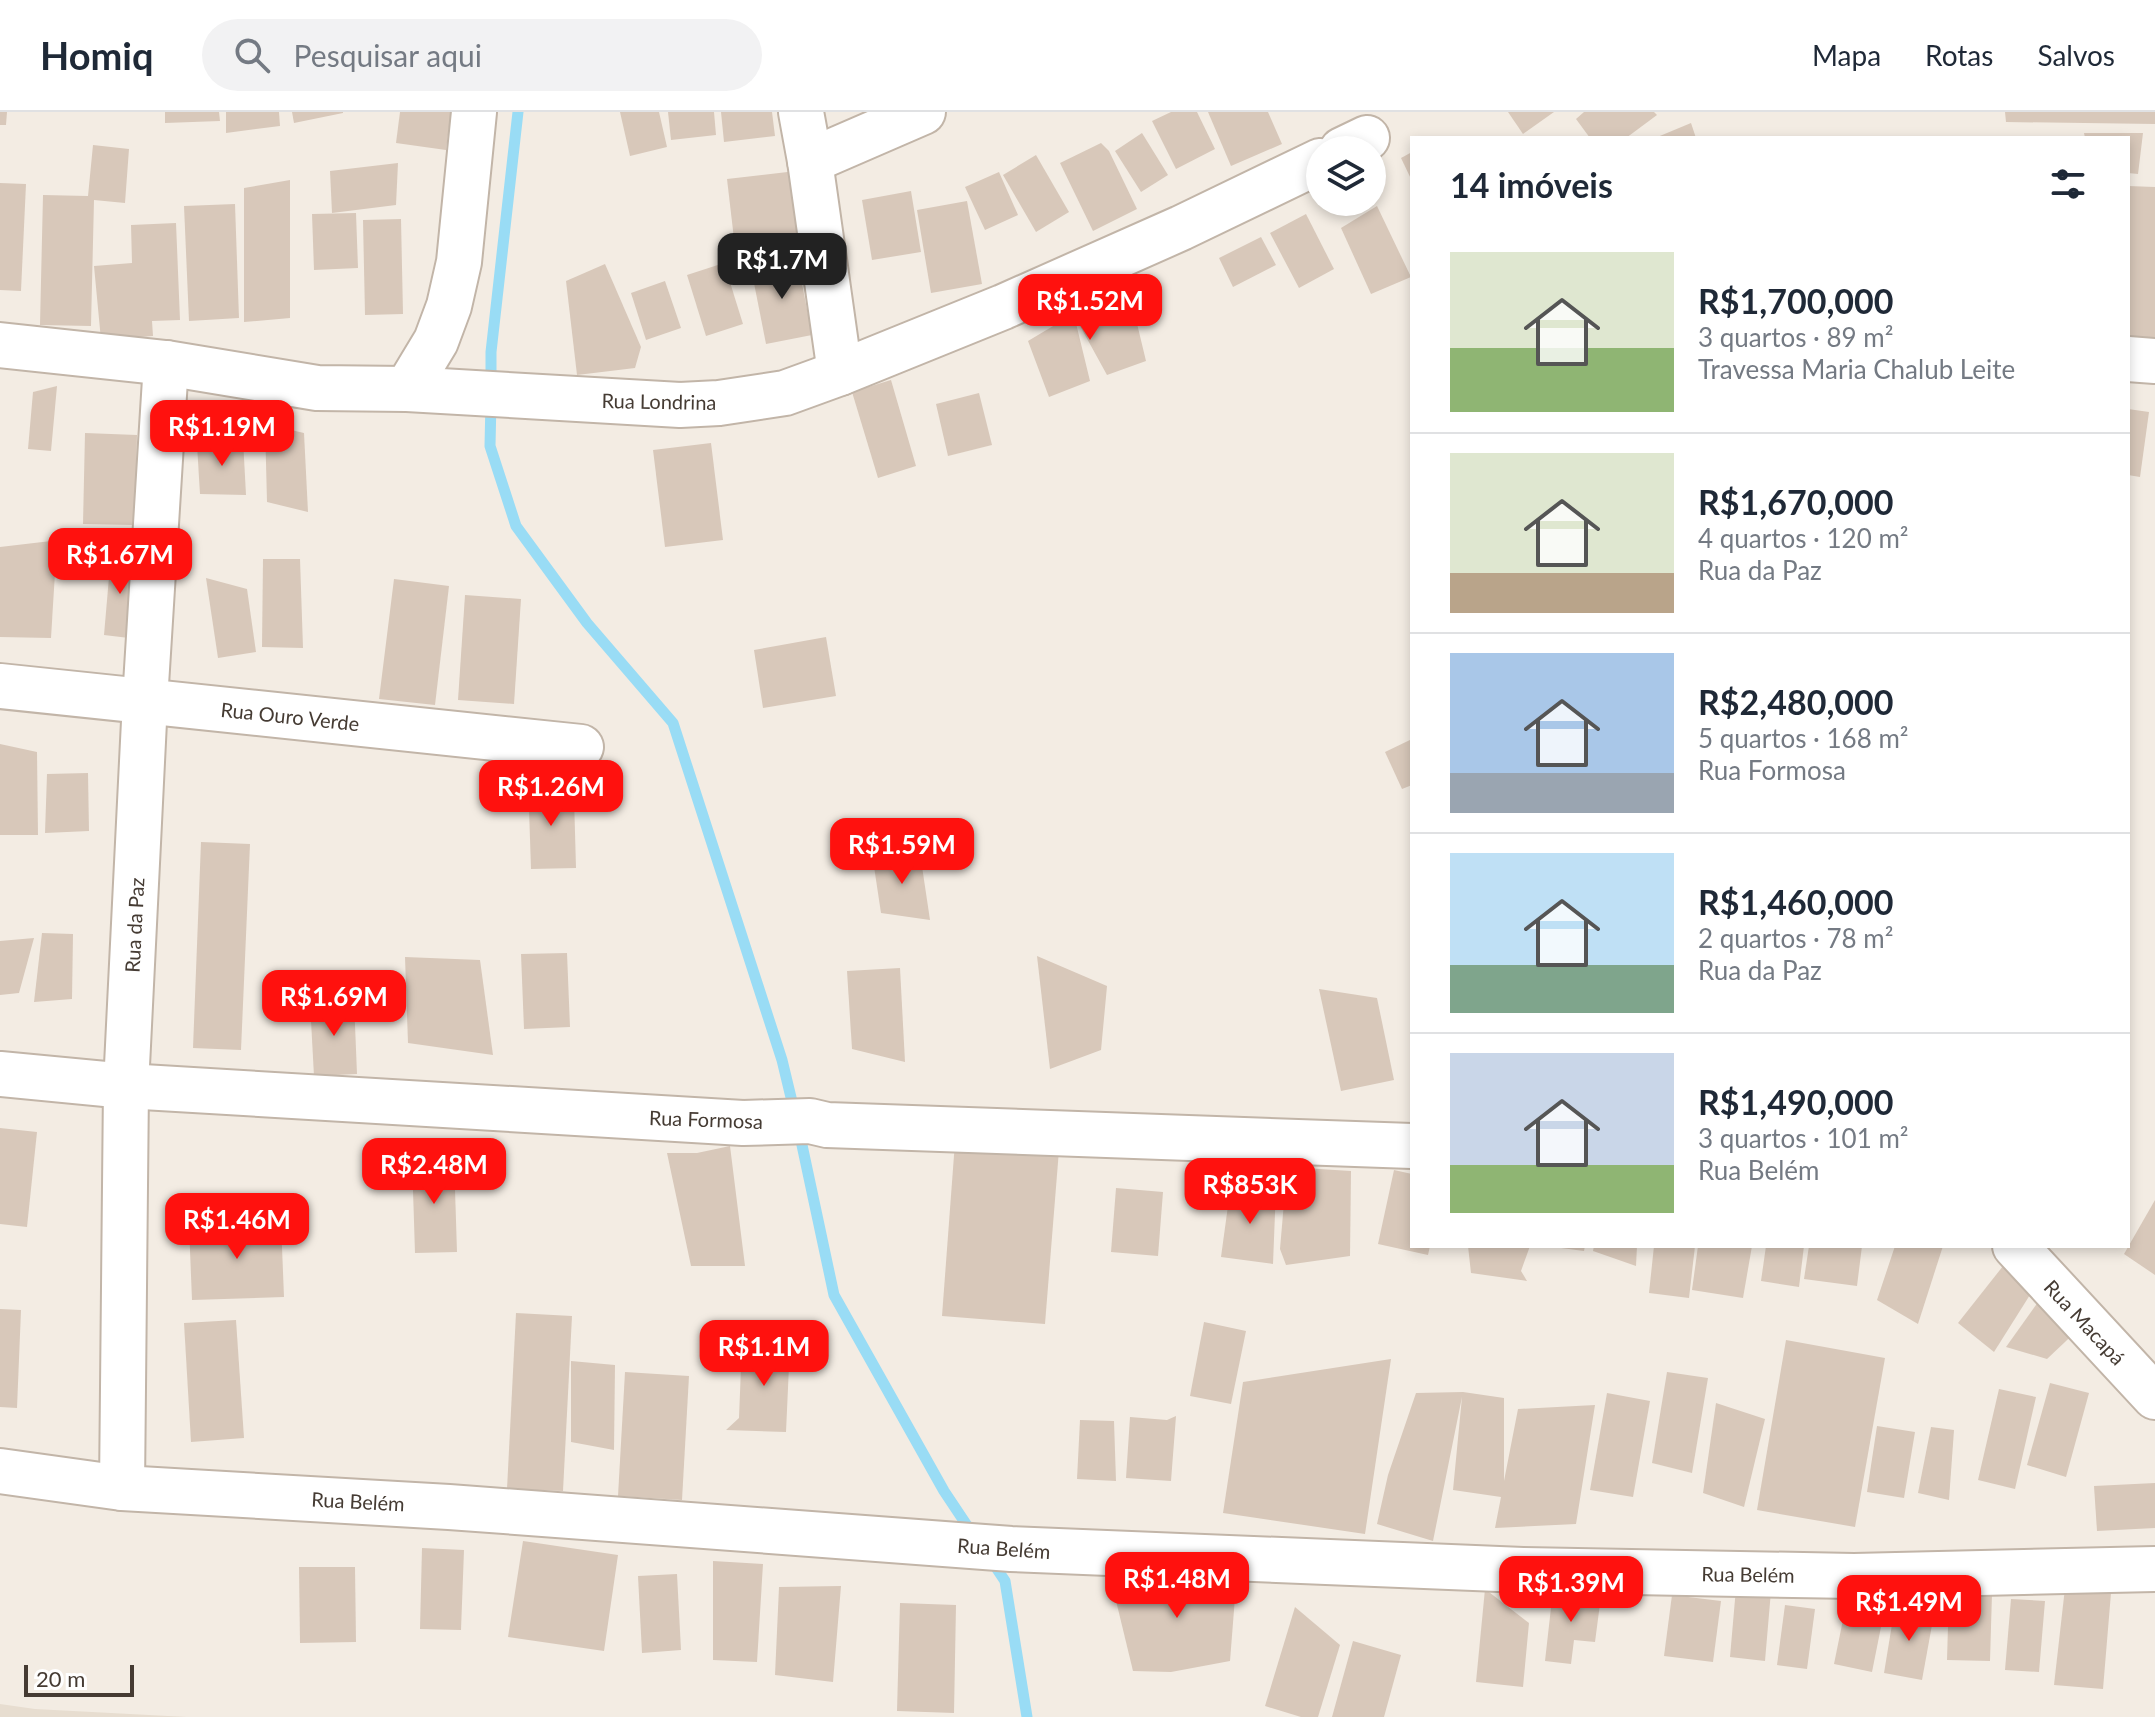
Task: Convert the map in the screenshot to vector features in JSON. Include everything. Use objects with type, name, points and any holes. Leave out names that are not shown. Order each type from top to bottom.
[{"type":"street","points":[[424,390],[459,262],[474,112]]},
{"type":"street","points":[[801,112],[840,373]]},
{"type":"street","points":[[810,161],[923,112]]},
{"type":"street","name":"Rua Londrina","points":[[0,345],[166,363],[317,388],[424,390],[680,405],[719,403],[785,393],[840,373],[1016,301],[1181,228],[1306,168]]},
{"type":"street","points":[[2130,359],[2155,361]]},
{"type":"street","name":"Rua da Paz","points":[[122,1488],[126,1086],[166,363]]},
{"type":"street","name":"Rua Ouro Verde","points":[[0,686],[581,747]]},
{"type":"street","name":"Rua Formosa","points":[[0,1074],[126,1086],[743,1123],[810,1121],[827,1125],[1410,1146]]},
{"type":"street","name":"Rua Macapá","points":[[2017,1248],[2155,1397]]},
{"type":"street","name":"Rua Belém","points":[[0,1471],[122,1488],[449,1507],[1011,1549],[1523,1570],[1854,1576],[2155,1569]]},
{"type":"shaded area","points":[[0,1704],[35,1709],[187,1717],[0,1717]]},
{"type":"building","points":[[0,112],[7,112],[6,125],[0,125]]},
{"type":"building","points":[[165,112],[219,112],[220,121],[165,123]]},
{"type":"building","points":[[226,112],[279,112],[280,126],[226,133]]},
{"type":"building","points":[[292,112],[343,112],[343,113],[294,123]]},
{"type":"building","points":[[400,112],[451,112],[446,150],[396,143]]},
{"type":"building","points":[[620,112],[659,112],[667,147],[630,156]]},
{"type":"building","points":[[668,112],[714,112],[716,135],[671,140]]},
{"type":"building","points":[[721,112],[772,112],[775,136],[724,142]]},
{"type":"building","points":[[1171,112],[1197,112],[1215,149],[1176,169],[1152,121]]},
{"type":"building","points":[[1208,112],[1268,112],[1282,144],[1231,166]]},
{"type":"building","points":[[1508,112],[1554,112],[1523,134]]},
{"type":"building","points":[[1584,112],[1654,112],[1657,115],[1629,136],[1589,136],[1576,119]]},
{"type":"building","points":[[2005,112],[2155,112],[2155,124],[2006,122]]},
{"type":"building","points":[[1691,123],[1695,136],[1660,136]]},
{"type":"building","points":[[1142,133],[1168,175],[1141,192],[1115,151]]},
{"type":"building","points":[[2084,133],[2143,133],[2138,174],[2130,173],[2130,136],[2085,136]]},
{"type":"building","points":[[1101,143],[1109,151],[1137,209],[1093,231],[1060,163]]},
{"type":"building","points":[[93,145],[129,149],[125,203],[94,200],[91,326],[40,325],[43,195],[88,196]]},
{"type":"building","points":[[1410,153],[1410,177],[1401,158]]},
{"type":"building","points":[[1036,155],[1069,212],[1036,232],[1003,175]]},
{"type":"building","points":[[398,163],[396,205],[332,213],[330,171]]},
{"type":"building","points":[[796,171],[804,248],[736,256],[727,179]]},
{"type":"building","points":[[999,172],[1018,215],[985,230],[965,187]]},
{"type":"building","points":[[290,180],[290,318],[244,322],[244,188]]},
{"type":"building","points":[[0,183],[26,184],[21,291],[0,290]]},
{"type":"building","points":[[2130,186],[2155,187],[2155,345],[2130,343]]},
{"type":"building","points":[[911,191],[921,252],[872,260],[862,200]]},
{"type":"building","points":[[967,201],[982,284],[931,293],[917,210]]},
{"type":"building","points":[[235,204],[239,318],[189,321],[184,206]]},
{"type":"building","points":[[356,213],[358,268],[314,270],[312,214]]},
{"type":"building","points":[[1306,214],[1334,269],[1299,288],[1270,233]]},
{"type":"building","points":[[1361,216],[1382,216],[1410,277],[1371,294],[1341,228]]},
{"type":"building","points":[[401,219],[403,314],[365,315],[363,220]]},
{"type":"building","points":[[176,223],[180,320],[152,321],[153,336],[101,340],[94,266],[132,263],[131,225]]},
{"type":"building","points":[[1261,237],[1276,265],[1233,287],[1219,258]]},
{"type":"building","points":[[797,258],[812,335],[766,344],[751,268]]},
{"type":"building","points":[[724,263],[743,324],[706,336],[687,275]]},
{"type":"building","points":[[605,264],[641,347],[635,368],[577,375],[566,281]]},
{"type":"building","points":[[665,281],[681,328],[646,340],[631,293]]},
{"type":"building","points":[[1127,282],[1146,361],[1107,375],[1074,315],[1090,381],[1049,397],[1028,341]]},
{"type":"building","points":[[891,380],[916,466],[878,478],[852,392]]},
{"type":"building","points":[[57,386],[51,451],[28,449],[33,392]]},
{"type":"building","points":[[979,393],[992,445],[948,456],[936,404]]},
{"type":"building","points":[[2130,409],[2149,412],[2140,477],[2130,475]]},
{"type":"building","points":[[265,424],[304,433],[308,512],[267,502]]},
{"type":"building","points":[[85,433],[137,435],[135,525],[83,524]]},
{"type":"building","points":[[243,439],[246,495],[200,494],[197,445]]},
{"type":"building","points":[[711,443],[723,540],[665,547],[653,450]]},
{"type":"building","points":[[51,541],[56,556],[51,638],[0,637],[0,547]]},
{"type":"building","points":[[111,554],[135,556],[129,638],[104,635]]},
{"type":"building","points":[[263,559],[300,559],[303,648],[262,647]]},
{"type":"building","points":[[206,578],[247,589],[256,652],[218,658]]},
{"type":"building","points":[[394,579],[449,586],[435,705],[379,699]]},
{"type":"building","points":[[465,595],[521,599],[514,704],[458,700]]},
{"type":"building","points":[[826,637],[836,696],[763,708],[754,650]]},
{"type":"building","points":[[1410,740],[1410,786],[1402,789],[1385,752]]},
{"type":"building","points":[[0,744],[37,752],[38,835],[0,835]]},
{"type":"building","points":[[88,773],[89,831],[45,833],[47,774]]},
{"type":"building","points":[[528,779],[574,797],[576,868],[531,869]]},
{"type":"building","points":[[201,842],[250,844],[241,1050],[193,1048]]},
{"type":"building","points":[[920,853],[930,920],[881,913],[873,860]]},
{"type":"building","points":[[42,933],[73,934],[72,999],[34,1002]]},
{"type":"building","points":[[34,938],[19,993],[0,995],[0,941]]},
{"type":"building","points":[[567,953],[570,1027],[524,1029],[521,954]]},
{"type":"building","points":[[1037,956],[1107,986],[1101,1050],[1050,1069]]},
{"type":"building","points":[[405,957],[480,960],[493,1055],[408,1043]]},
{"type":"building","points":[[900,968],[905,1062],[852,1049],[847,971]]},
{"type":"building","points":[[1319,989],[1377,998],[1394,1080],[1341,1091]]},
{"type":"building","points":[[354,1000],[357,1074],[314,1076],[310,1002]]},
{"type":"building","points":[[0,1128],[37,1132],[27,1227],[0,1224]]},
{"type":"building","points":[[955,1142],[1059,1150],[1045,1324],[942,1316]]},
{"type":"building","points":[[730,1146],[745,1266],[691,1266],[667,1153],[697,1153]]},
{"type":"building","points":[[454,1158],[457,1252],[415,1253],[412,1159]]},
{"type":"building","points":[[1287,1167],[1351,1171],[1350,1256],[1286,1265],[1280,1249]]},
{"type":"building","points":[[1394,1170],[1410,1174],[1410,1248],[1430,1248],[1428,1255],[1378,1244]]},
{"type":"building","points":[[1116,1188],[1163,1192],[1158,1256],[1111,1252]]},
{"type":"building","points":[[1276,1188],[1273,1264],[1221,1257],[1230,1191]]},
{"type":"building","points":[[2155,1200],[2155,1275],[2124,1254]]},
{"type":"building","points":[[281,1222],[284,1297],[192,1300],[189,1226]]},
{"type":"building","points":[[1468,1248],[1529,1248],[1521,1271],[1527,1281],[1471,1273]]},
{"type":"building","points":[[1594,1248],[1637,1248],[1636,1266],[1593,1251]]},
{"type":"building","points":[[1654,1248],[1695,1248],[1689,1298],[1649,1293]]},
{"type":"building","points":[[1698,1248],[1752,1248],[1743,1298],[1692,1290]]},
{"type":"building","points":[[1766,1248],[1804,1248],[1799,1287],[1761,1281]]},
{"type":"building","points":[[1809,1248],[1862,1248],[1857,1286],[1804,1279]]},
{"type":"building","points":[[1894,1248],[1942,1248],[1918,1324],[1877,1300]]},
{"type":"building","points":[[2007,1261],[2035,1287],[1994,1352],[1958,1323]]},
{"type":"building","points":[[2046,1291],[2084,1324],[2047,1359],[2006,1347]]},
{"type":"building","points":[[0,1309],[21,1310],[17,1408],[0,1407]]},
{"type":"building","points":[[516,1313],[572,1316],[563,1491],[507,1489]]},
{"type":"building","points":[[236,1320],[244,1438],[191,1442],[184,1323]]},
{"type":"building","points":[[1204,1322],[1246,1331],[1231,1404],[1190,1396]]},
{"type":"building","points":[[1786,1340],[1885,1358],[1855,1527],[1757,1510]]},
{"type":"building","points":[[742,1342],[790,1344],[786,1432],[726,1430],[739,1418]]},
{"type":"building","points":[[1391,1359],[1365,1534],[1223,1513],[1243,1382]]},
{"type":"building","points":[[571,1361],[615,1365],[614,1450],[571,1442]]},
{"type":"building","points":[[625,1372],[689,1376],[682,1500],[618,1496]]},
{"type":"building","points":[[1667,1372],[1708,1378],[1692,1473],[1652,1463]]},
{"type":"building","points":[[2050,1383],[2089,1393],[2066,1477],[2027,1465]]},
{"type":"building","points":[[1999,1389],[2036,1397],[2015,1489],[1978,1480]]},
{"type":"building","points":[[1463,1392],[1504,1398],[1504,1481],[1518,1409],[1595,1405],[1576,1524],[1495,1528],[1501,1497],[1453,1490],[1462,1397],[1433,1541],[1377,1524],[1388,1475],[1416,1393]]},
{"type":"building","points":[[1607,1393],[1650,1401],[1633,1497],[1590,1490]]},
{"type":"building","points":[[1716,1403],[1765,1419],[1744,1507],[1703,1493]]},
{"type":"building","points":[[1176,1416],[1171,1481],[1126,1478],[1130,1417],[1167,1420]]},
{"type":"building","points":[[1080,1420],[1114,1421],[1116,1481],[1077,1479]]},
{"type":"building","points":[[1877,1426],[1915,1432],[1904,1498],[1867,1492]]},
{"type":"building","points":[[1931,1427],[1954,1430],[1949,1500],[1918,1493]]},
{"type":"building","points":[[2155,1483],[2155,1528],[2097,1531],[2094,1486]]},
{"type":"building","points":[[523,1541],[618,1555],[604,1651],[508,1637]]},
{"type":"building","points":[[422,1548],[464,1550],[461,1630],[420,1629]]},
{"type":"building","points":[[713,1561],[763,1564],[757,1662],[713,1660]]},
{"type":"building","points":[[299,1567],[355,1567],[356,1642],[300,1643]]},
{"type":"building","points":[[1237,1572],[1230,1661],[1171,1672],[1133,1671],[1111,1580]]},
{"type":"building","points":[[677,1574],[681,1650],[642,1653],[638,1576]]},
{"type":"building","points":[[2066,1579],[2112,1581],[2103,1689],[2054,1685]]},
{"type":"building","points":[[841,1586],[833,1682],[775,1675],[779,1587]]},
{"type":"building","points":[[1736,1588],[1771,1591],[1765,1661],[1730,1657]]},
{"type":"building","points":[[1485,1589],[1529,1623],[1523,1687],[1476,1682]]},
{"type":"building","points":[[1553,1590],[1601,1596],[1595,1642],[1574,1640],[1571,1664],[1545,1661]]},
{"type":"building","points":[[1949,1592],[1992,1593],[1990,1661],[1947,1660]]},
{"type":"building","points":[[1672,1595],[1721,1601],[1713,1662],[1664,1656]]},
{"type":"building","points":[[1848,1595],[1886,1602],[1872,1672],[1834,1664]]},
{"type":"building","points":[[2011,1599],[2045,1601],[2039,1672],[2005,1670]]},
{"type":"building","points":[[900,1603],[956,1605],[954,1713],[897,1711]]},
{"type":"building","points":[[1785,1605],[1815,1609],[1807,1669],[1777,1665]]},
{"type":"building","points":[[1895,1606],[1934,1614],[1922,1680],[1884,1673]]},
{"type":"building","points":[[1295,1607],[1340,1645],[1318,1717],[1301,1717],[1265,1706]]},
{"type":"building","points":[[1353,1641],[1401,1655],[1384,1717],[1332,1717]]},
{"type":"waterway","points":[[491,384],[491,352],[518,112]]},
{"type":"waterway","points":[[491,401],[490,446],[516,526],[587,623],[673,723],[782,1060],[795,1114]]},
{"type":"waterway","points":[[799,1131],[834,1295],[944,1491],[974,1536]]},
{"type":"waterway","points":[[991,1560],[1005,1581],[1027,1717]]}]
